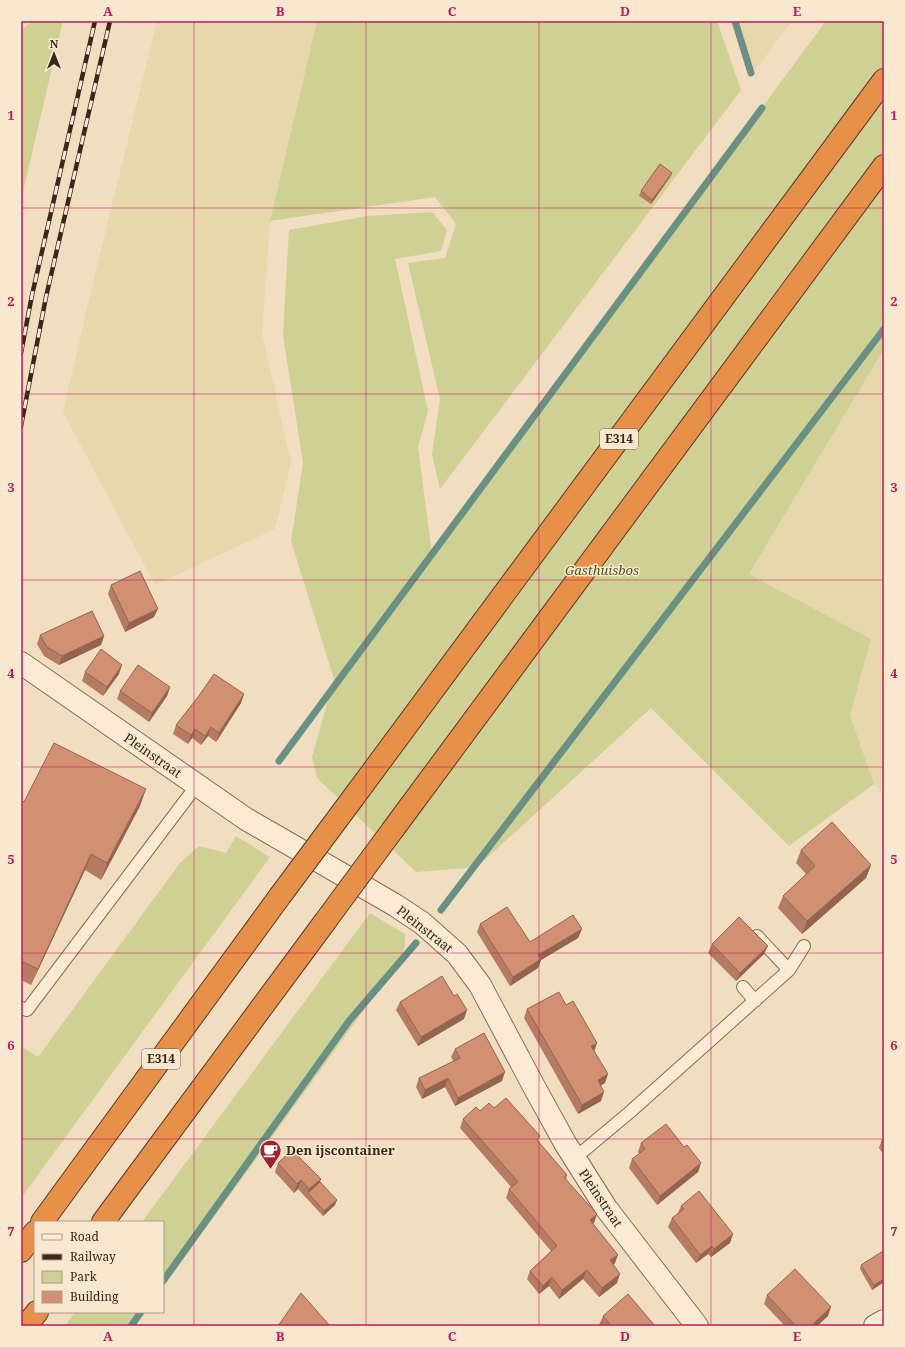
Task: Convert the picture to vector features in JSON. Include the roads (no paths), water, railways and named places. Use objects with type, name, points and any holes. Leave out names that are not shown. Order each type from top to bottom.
[{"type":"highway","name":"E314","points":[[43,1221],[280,896],[884,80]]},
{"type":"highway","points":[[104,1221],[884,166]]},
{"type":"highway","points":[[21,1251],[34,1233]]},
{"type":"highway","points":[[26,1326],[36,1313]]},
{"type":"street","name":"Pleinstraat","points":[[21,663],[246,819],[395,905],[422,923],[457,954],[480,985],[532,1083],[575,1158],[606,1208],[697,1326]]},
{"type":"street","points":[[875,1326],[884,1321]]},
{"type":"lane","points":[[21,1008],[26,1010],[197,785]]},
{"type":"lane","points":[[752,930],[789,970]]},
{"type":"lane","points":[[575,1158],[630,1112],[789,970],[804,946]]},
{"type":"lane","points":[[743,987],[755,1001]]},
{"type":"waterway","points":[[735,21],[751,73]]},
{"type":"waterway","points":[[279,761],[762,108]]},
{"type":"waterway","points":[[441,910],[884,329]]},
{"type":"waterway","points":[[164,1280],[349,1021],[416,943]]},
{"type":"waterway","points":[[131,1326],[140,1313]]},
{"type":"railway","points":[[21,353],[32,295],[95,21]]},
{"type":"railway","points":[[21,426],[46,297],[110,21]]},
{"type":"place","name":"Den ijscontainer","points":[[270,1170]]},
{"type":"park label","name":"Gasthuisbos","points":[[602,570]]}]
